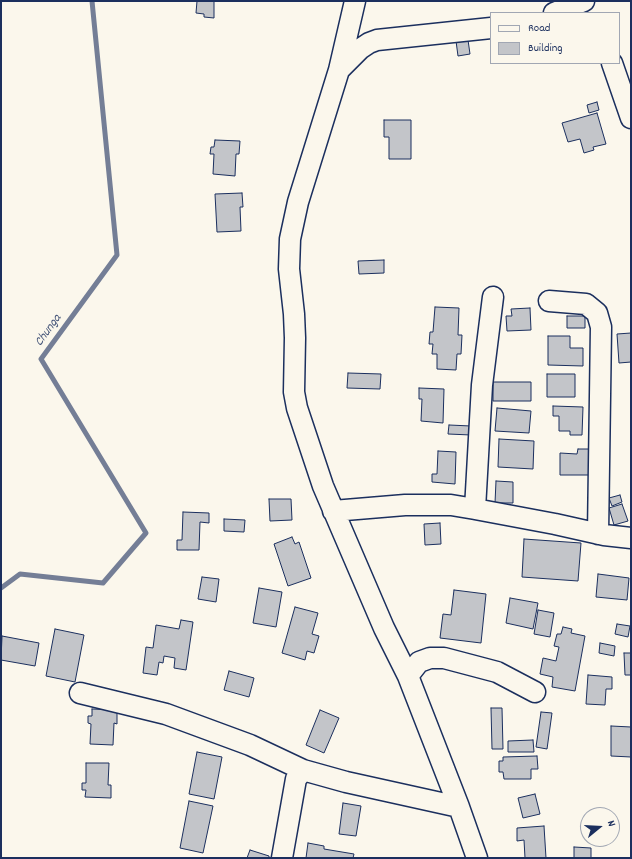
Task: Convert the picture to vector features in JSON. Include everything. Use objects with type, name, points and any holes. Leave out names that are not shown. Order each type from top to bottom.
[{"type":"street","points":[[355,1],[339,70],[298,202],[290,240],[289,269],[294,314],[294,392],[297,408],[323,486],[384,628],[408,676],[459,807],[477,858]]},
{"type":"street","points":[[559,12],[586,6]]},
{"type":"street","points":[[339,70],[360,49],[377,40],[490,28]]},
{"type":"street","points":[[612,64],[631,118]]},
{"type":"street","points":[[476,509],[482,385],[493,296]]},
{"type":"street","points":[[549,301],[586,304],[597,313],[601,327],[598,534]]},
{"type":"street","points":[[333,511],[405,505],[451,505],[555,524],[598,534],[631,538]]},
{"type":"street","points":[[408,676],[419,662],[430,658],[444,658],[497,672],[535,692]]},
{"type":"street","points":[[80,693],[166,714],[250,745],[303,770],[346,782],[407,794],[459,807]]},
{"type":"street","points":[[282,858],[296,779],[303,770]]},
{"type":"building","points":[[197,1],[214,1],[214,18],[204,17],[204,14],[196,13]]},
{"type":"building","points":[[468,40],[470,54],[458,56],[456,41]]},
{"type":"building","points":[[597,102],[599,110],[589,113],[587,105]]},
{"type":"building","points":[[597,113],[606,144],[593,147],[594,150],[584,153],[580,139],[568,142],[562,123]]},
{"type":"building","points":[[384,120],[411,120],[411,159],[389,159],[389,137],[384,137]]},
{"type":"building","points":[[215,140],[240,141],[239,154],[236,154],[235,176],[213,174],[214,154],[210,154],[211,147],[214,147]]},
{"type":"building","points":[[242,193],[243,207],[240,207],[241,231],[217,232],[215,194]]},
{"type":"building","points":[[384,260],[384,273],[359,274],[358,261]]},
{"type":"building","points":[[435,307],[459,308],[458,335],[462,335],[461,354],[457,354],[456,370],[437,369],[437,354],[432,354],[433,344],[429,344],[430,332],[433,332]]},
{"type":"building","points":[[530,308],[531,330],[507,331],[506,316],[512,316],[511,309]]},
{"type":"building","points":[[567,316],[585,316],[585,328],[567,328]]},
{"type":"building","points":[[631,333],[631,362],[619,363],[617,334]]},
{"type":"building","points":[[548,336],[570,336],[570,348],[583,348],[583,366],[548,365]]},
{"type":"building","points":[[348,373],[381,374],[380,389],[347,388]]},
{"type":"building","points":[[547,374],[575,374],[575,397],[547,397]]},
{"type":"building","points":[[493,382],[531,382],[531,401],[493,401]]},
{"type":"building","points":[[419,388],[444,389],[443,423],[421,421],[422,399],[419,399]]},
{"type":"building","points":[[553,406],[583,407],[582,435],[570,435],[570,431],[559,431],[559,416],[553,416]]},
{"type":"building","points":[[497,408],[531,411],[529,433],[495,431]]},
{"type":"building","points":[[449,425],[471,426],[471,435],[448,434]]},
{"type":"building","points":[[499,439],[534,441],[533,469],[498,467]]},
{"type":"building","points":[[578,449],[592,449],[592,475],[560,475],[560,453],[577,454]]},
{"type":"building","points":[[438,451],[456,452],[455,484],[432,482],[432,474],[437,474]]},
{"type":"building","points":[[496,481],[513,482],[513,503],[495,503]]},
{"type":"building","points":[[620,495],[622,502],[612,506],[609,498]]},
{"type":"building","points":[[269,499],[291,499],[292,520],[270,521]]},
{"type":"building","points":[[622,504],[628,521],[614,525],[609,508]]},
{"type":"building","points":[[183,512],[209,513],[209,523],[200,522],[199,550],[177,550],[177,540],[182,540]]},
{"type":"building","points":[[224,519],[245,520],[244,532],[224,531]]},
{"type":"building","points":[[440,523],[441,544],[425,545],[424,524]]},
{"type":"building","points":[[292,537],[295,544],[299,542],[311,578],[288,586],[274,544]]},
{"type":"building","points":[[524,539],[581,543],[578,581],[522,577]]},
{"type":"building","points":[[598,574],[629,578],[627,600],[596,597]]},
{"type":"building","points":[[202,577],[219,579],[216,602],[198,599]]},
{"type":"building","points":[[259,588],[282,592],[276,627],[253,623]]},
{"type":"building","points":[[454,590],[486,594],[481,643],[440,638],[443,614],[451,615]]},
{"type":"building","points":[[510,598],[538,603],[533,629],[506,623]]},
{"type":"building","points":[[295,607],[318,613],[312,634],[319,636],[314,653],[307,651],[305,660],[282,653]]},
{"type":"building","points":[[538,610],[554,613],[550,637],[534,634]]},
{"type":"building","points":[[181,620],[193,622],[186,670],[174,668],[175,658],[164,656],[163,663],[159,662],[157,675],[143,673],[146,647],[153,648],[156,625],[179,629]]},
{"type":"building","points":[[617,624],[630,626],[628,637],[615,634]]},
{"type":"building","points":[[563,627],[572,629],[571,633],[585,636],[575,691],[552,687],[553,677],[540,674],[543,658],[556,661],[559,647],[554,646],[557,634],[561,634]]},
{"type":"building","points":[[55,629],[84,635],[75,682],[46,676]]},
{"type":"building","points":[[2,636],[39,643],[35,666],[1,660]]},
{"type":"building","points":[[600,643],[615,646],[614,656],[599,653]]},
{"type":"building","points":[[624,653],[631,653],[631,675],[625,675]]},
{"type":"building","points":[[229,671],[254,678],[249,697],[224,690]]},
{"type":"building","points":[[588,675],[612,677],[612,689],[606,689],[605,705],[586,704]]},
{"type":"building","points":[[491,708],[502,708],[503,749],[492,749]]},
{"type":"building","points":[[92,709],[117,710],[117,724],[114,723],[113,745],[90,744],[91,724],[88,723],[88,716],[92,716]]},
{"type":"building","points":[[320,710],[339,718],[324,753],[306,745]]},
{"type":"building","points":[[541,712],[552,713],[547,749],[536,747]]},
{"type":"building","points":[[611,726],[631,727],[631,757],[611,756]]},
{"type":"building","points":[[533,740],[534,752],[508,752],[508,741]]},
{"type":"building","points":[[197,752],[222,757],[214,799],[189,794]]},
{"type":"building","points":[[537,756],[538,769],[531,769],[531,779],[504,779],[503,772],[499,772],[499,761],[503,761],[503,757]]},
{"type":"building","points":[[86,763],[109,763],[108,785],[111,785],[111,798],[85,797],[86,790],[82,790],[82,783],[86,783]]},
{"type":"building","points":[[535,794],[540,814],[523,818],[518,798]]},
{"type":"building","points":[[189,801],[213,806],[203,853],[180,848]]},
{"type":"building","points":[[343,803],[361,806],[356,836],[339,834]]},
{"type":"building","points":[[544,826],[546,858],[525,858],[524,840],[517,841],[517,828]]},
{"type":"building","points":[[308,843],[324,846],[324,849],[354,854],[353,858],[306,858]]},
{"type":"building","points":[[574,847],[591,848],[591,858],[574,858]]},
{"type":"building","points":[[250,850],[269,856],[269,858],[247,858]]},
{"type":"waterway","name":"Chunga","points":[[1,588],[20,574],[103,583],[146,533],[41,359],[117,255],[92,1]]}]
